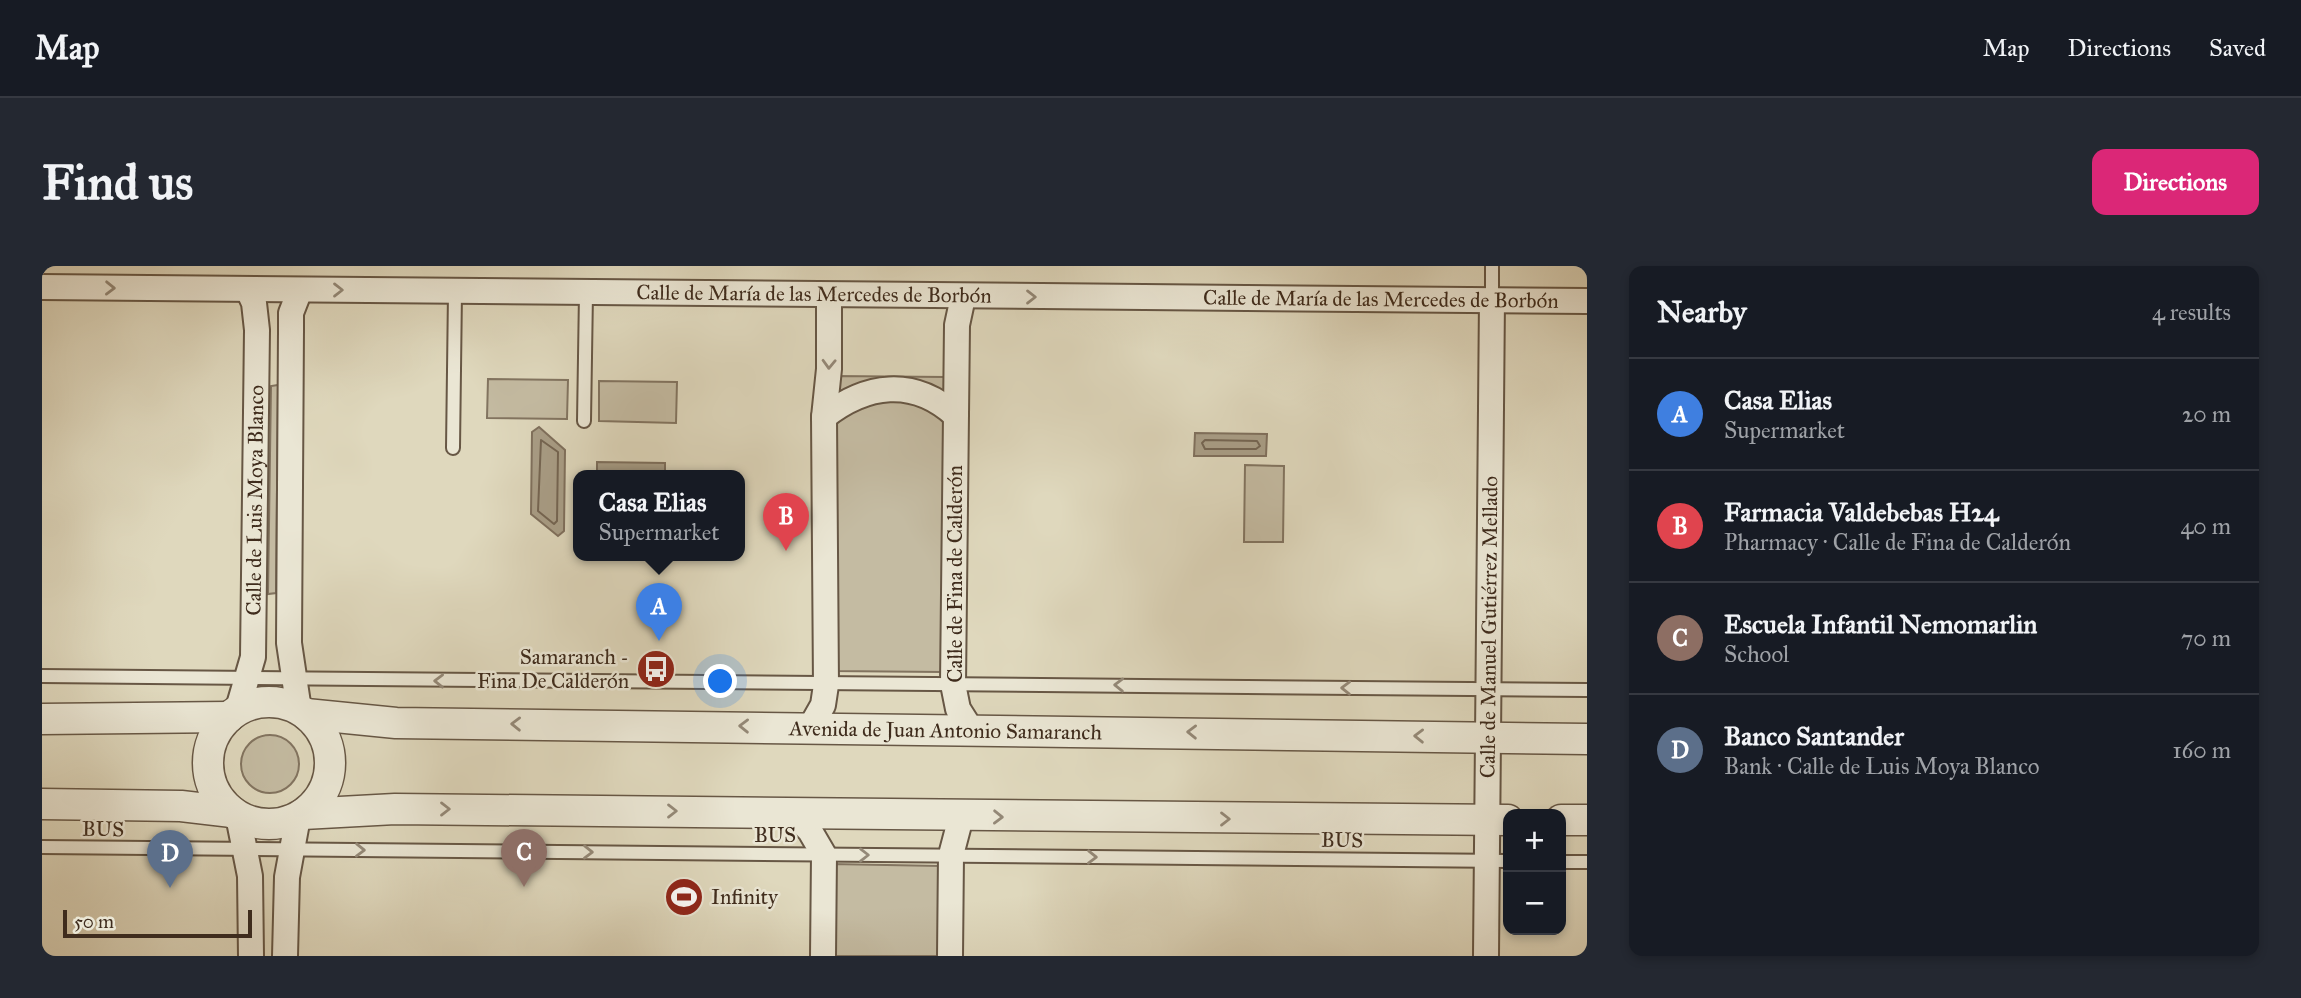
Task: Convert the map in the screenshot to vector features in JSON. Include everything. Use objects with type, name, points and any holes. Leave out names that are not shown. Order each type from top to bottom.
[{"type":"street","name":"Calle de María de las Mercedes de Borbón","points":[[42,287],[1587,301]]},
{"type":"street","name":"Calle de Luis Moya Blanco","points":[[233,715],[248,679],[255,620],[257,330],[254,303],[248,290]]},
{"type":"street","name":"Calle de Luis Moya Blanco","points":[[300,290],[290,329],[288,604],[292,679],[302,712]]},
{"type":"street","points":[[810,728],[822,705],[826,685],[824,417],[830,369],[830,296]]},
{"type":"street","name":"Calle de Fina de Calderón","points":[[964,297],[957,325],[953,684],[958,709],[970,728]]},
{"type":"street","name":"Calle de Manuel Gutiérrez Mellado","points":[[1486,956],[1497,861],[1498,820],[1488,737],[1492,299]]},
{"type":"street","points":[[824,417],[847,399],[889,389],[922,394],[939,401],[955,415]]},
{"type":"street","points":[[42,719],[233,715],[269,702],[302,712],[327,741],[331,767],[324,792],[301,816],[292,849],[287,877],[285,956]]},
{"type":"street","name":"Avenida de Juan Antonio Samaranch","points":[[302,712],[396,723],[970,728],[1587,739]]},
{"type":"street","points":[[233,715],[211,745],[208,768],[216,794],[235,814],[247,849],[251,956]]},
{"type":"street","points":[[42,804],[159,805],[235,814],[267,824],[301,816],[395,809],[961,817],[1498,820]]},
{"type":"street","points":[[794,814],[810,831],[824,855],[823,956]]},
{"type":"street","points":[[950,956],[950,855],[961,817]]},
{"type":"street","points":[[1566,820],[1587,820]]},
{"type":"lane","points":[[1492,266],[1492,299]]},
{"type":"lane","points":[[453,448],[455,292]]},
{"type":"lane","points":[[584,421],[586,293]]},
{"type":"lane","points":[[42,677],[1587,690]]},
{"type":"lane","name":"BUS","points":[[42,847],[1497,861]]},
{"type":"lane","points":[[1566,862],[1587,862]]},
{"type":"shaded area","points":[[835,376],[945,377],[942,672],[831,671]]},
{"type":"shaded area","points":[[488,379],[568,380],[567,419],[487,418]]},
{"type":"shaded area","points":[[599,381],[677,382],[676,423],[599,421]]},
{"type":"shaded area","points":[[278,385],[276,593],[268,594],[271,386]]},
{"type":"shaded area","points":[[1245,465],[1284,466],[1283,542],[1244,542]]},
{"type":"shaded area","points":[[264,735],[276,735],[291,743],[299,758],[299,770],[291,785],[276,793],[264,793],[249,785],[241,770],[241,758],[249,743]]},
{"type":"shaded area","points":[[831,864],[942,866],[940,956],[830,956]]},
{"type":"water","points":[[539,427],[565,450],[564,531],[558,536],[531,514],[532,432]]},
{"type":"water","points":[[1195,433],[1267,434],[1266,456],[1194,456]]},
{"type":"water","points":[[597,462],[665,463],[665,470],[597,470]]},
{"type":"place","name":"Farmacia Valdebebas H24","points":[[786,551]]},
{"type":"place","name":"Casa Elias","points":[[659,641]]},
{"type":"place","name":"Samaranch - Fina De Calderón","points":[[656,669]]},
{"type":"place","name":"Escuela Infantil Nemomarlin","points":[[524,887]]},
{"type":"place","name":"Banco Santander","points":[[170,888]]},
{"type":"place","name":"Infinity","points":[[684,897]]}]
